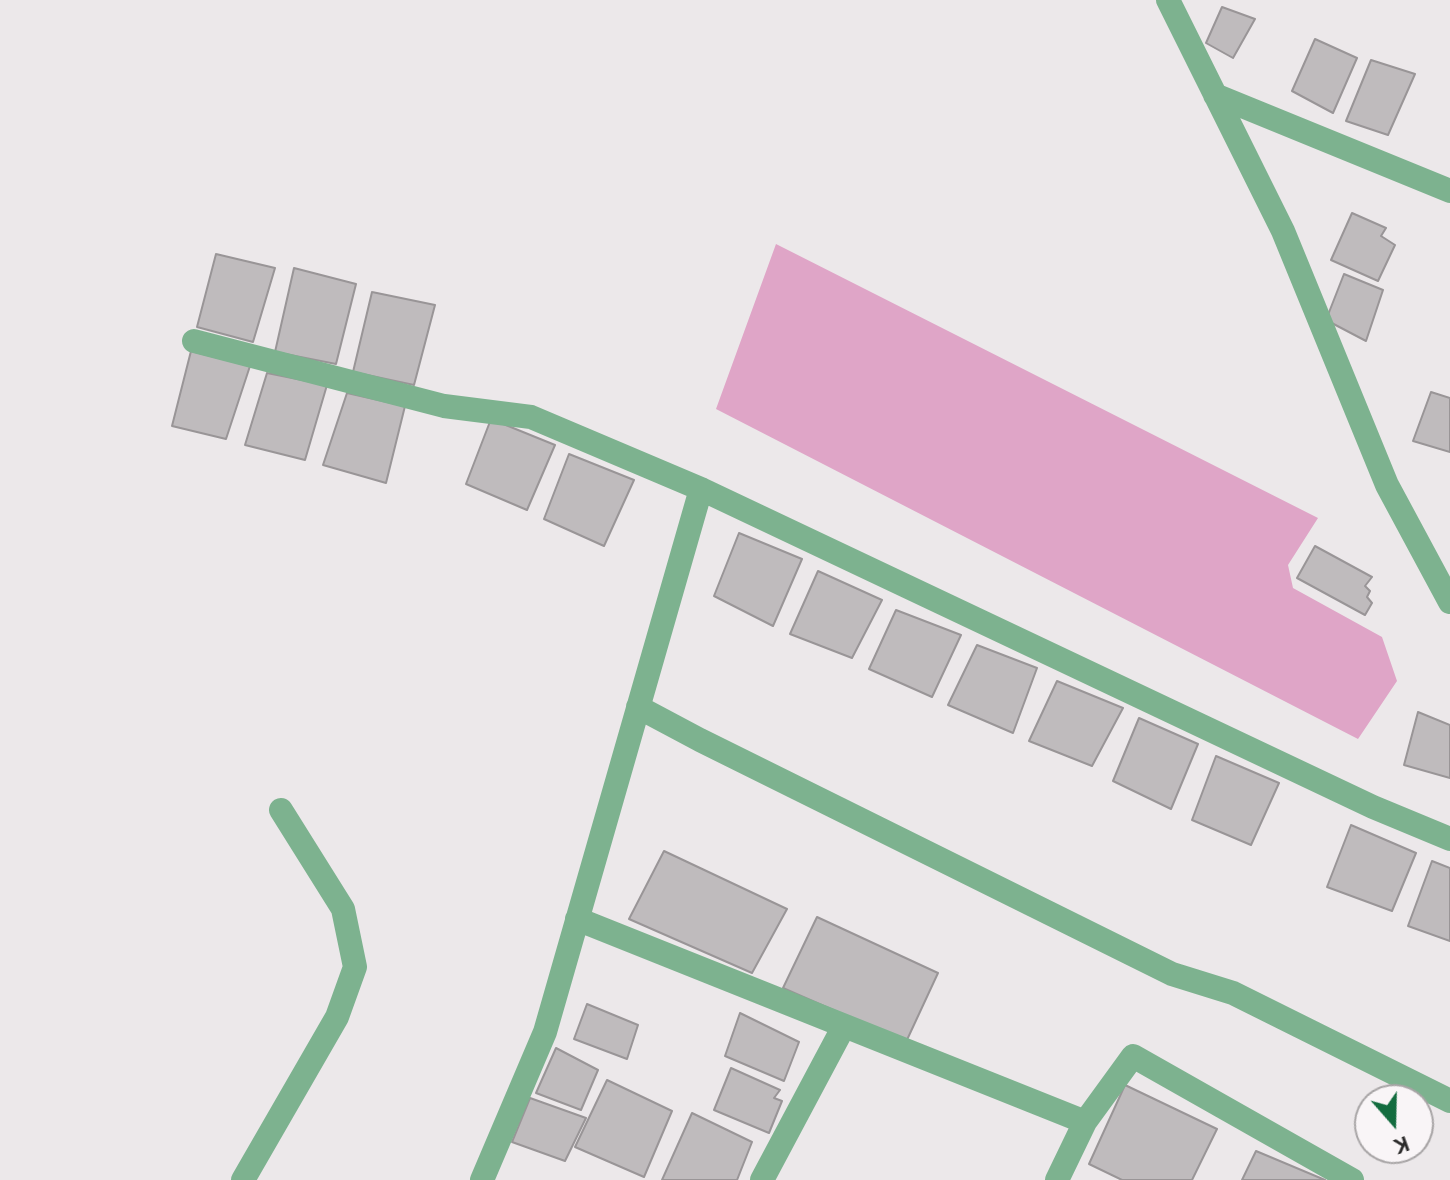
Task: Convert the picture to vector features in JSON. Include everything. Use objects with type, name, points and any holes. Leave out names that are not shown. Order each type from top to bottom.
[{"type":"street","points":[[1168,0],[1283,231],[1387,485],[1450,602]]},
{"type":"street","points":[[1215,95],[1450,191]]},
{"type":"street","points":[[194,341],[444,406],[531,417],[701,489],[1373,807],[1450,839]]},
{"type":"street","points":[[482,1180],[545,1032],[701,489]]},
{"type":"street","points":[[638,707],[1172,974],[1233,993],[1450,1101]]},
{"type":"street","points":[[243,1180],[337,1017],[355,967],[343,909],[281,810]]},
{"type":"street","points":[[577,919],[1085,1122]]},
{"type":"street","points":[[762,1180],[844,1026]]},
{"type":"street","points":[[1057,1180],[1085,1122],[1133,1056],[1352,1180]]},
{"type":"shaded area","points":[[776,244],[1318,518],[1288,565],[1293,588],[1382,637],[1397,681],[1358,739],[716,409]]},
{"type":"building","points":[[1222,7],[1255,19],[1233,58],[1206,43]]},
{"type":"building","points":[[1315,39],[1357,58],[1333,113],[1292,91]]},
{"type":"building","points":[[1371,60],[1415,74],[1388,135],[1346,121]]},
{"type":"building","points":[[1352,213],[1386,228],[1381,236],[1395,245],[1378,281],[1331,260]]},
{"type":"building","points":[[216,254],[275,268],[253,342],[197,327]]},
{"type":"building","points":[[294,268],[356,284],[336,364],[275,352]]},
{"type":"building","points":[[1344,274],[1383,290],[1366,341],[1326,320]]},
{"type":"building","points":[[372,292],[435,305],[414,385],[353,372]]},
{"type":"building","points":[[191,351],[250,366],[226,439],[172,426]]},
{"type":"building","points":[[267,373],[327,385],[305,460],[245,445]]},
{"type":"building","points":[[1431,392],[1450,398],[1450,452],[1413,441]]},
{"type":"building","points":[[347,393],[405,406],[386,483],[323,465]]},
{"type":"building","points":[[491,419],[555,445],[527,510],[466,484]]},
{"type":"building","points":[[569,454],[634,480],[604,546],[544,519]]},
{"type":"building","points":[[739,533],[802,559],[773,626],[714,596]]},
{"type":"building","points":[[1315,546],[1372,577],[1365,586],[1370,591],[1367,597],[1372,603],[1365,615],[1297,578]]},
{"type":"building","points":[[818,571],[882,600],[852,658],[790,634]]},
{"type":"building","points":[[896,610],[961,635],[932,697],[869,669]]},
{"type":"building","points":[[977,645],[1037,668],[1013,733],[948,705]]},
{"type":"building","points":[[1057,681],[1123,708],[1092,766],[1029,741]]},
{"type":"building","points":[[1418,712],[1450,725],[1450,778],[1404,765]]},
{"type":"building","points":[[1139,718],[1198,744],[1171,809],[1113,781]]},
{"type":"building","points":[[1216,756],[1279,783],[1251,845],[1192,820]]},
{"type":"building","points":[[1351,825],[1416,853],[1392,911],[1327,887]]},
{"type":"building","points":[[664,851],[787,909],[752,973],[629,919]]},
{"type":"building","points":[[1432,861],[1450,868],[1450,941],[1408,926]]},
{"type":"building","points":[[817,917],[938,973],[906,1042],[783,988]]},
{"type":"building","points":[[587,1004],[638,1025],[627,1059],[574,1039]]},
{"type":"building","points":[[740,1013],[799,1042],[784,1081],[725,1056]]},
{"type":"building","points":[[556,1048],[598,1070],[581,1110],[536,1093]]},
{"type":"building","points":[[731,1068],[780,1090],[774,1098],[782,1101],[769,1133],[714,1110]]},
{"type":"building","points":[[607,1080],[672,1111],[644,1177],[575,1147]]},
{"type":"building","points":[[1125,1085],[1217,1129],[1192,1180],[1122,1180],[1089,1164]]},
{"type":"building","points":[[530,1098],[586,1118],[565,1161],[512,1142]]},
{"type":"building","points":[[692,1113],[752,1142],[737,1180],[662,1180]]},
{"type":"building","points":[[1256,1151],[1325,1180],[1242,1180]]}]
